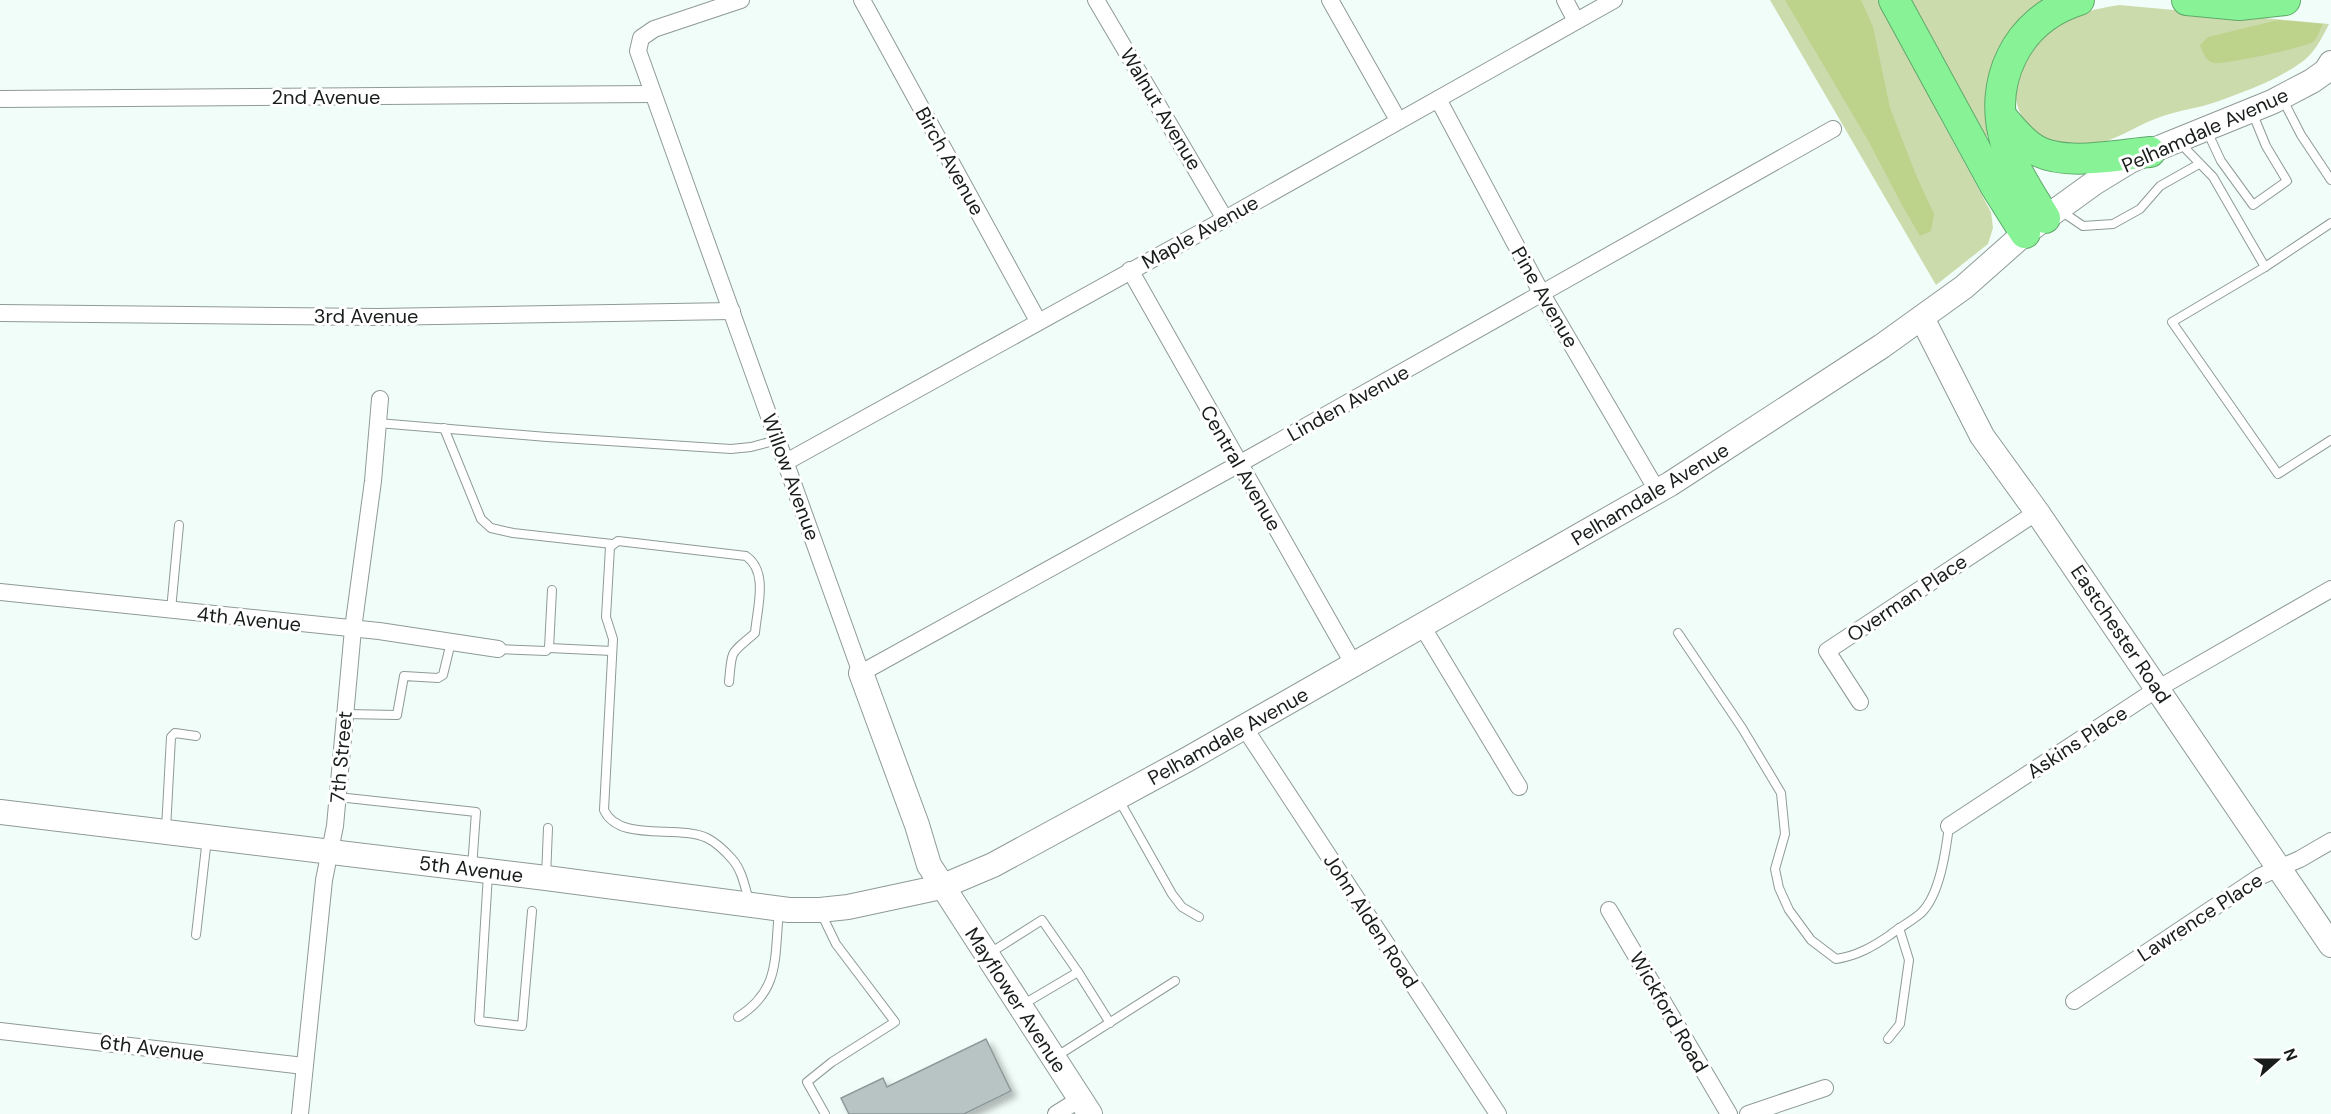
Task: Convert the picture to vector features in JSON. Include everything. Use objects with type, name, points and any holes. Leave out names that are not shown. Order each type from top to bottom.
[{"type":"highway","points":[[1894,0],[2001,195],[2042,220]]},
{"type":"highway","points":[[2042,220],[2010,154],[2003,134],[2001,96],[2004,72],[2018,45],[2040,20],[2056,9],[2079,0]]},
{"type":"highway","points":[[2187,0],[2239,5],[2285,0]]},
{"type":"highway","points":[[2001,116],[2027,144],[2050,155],[2081,158],[2150,152]]},
{"type":"street","name":"Willow Avenue","points":[[741,0],[654,29],[641,38],[638,51],[917,825],[929,865],[941,886]]},
{"type":"street","name":"Birch Avenue","points":[[862,0],[1038,321]]},
{"type":"street","name":"Walnut Avenue","points":[[1096,0],[1225,219]]},
{"type":"street","points":[[1330,0],[1398,120]]},
{"type":"street","points":[[1565,0],[1576,21]]},
{"type":"street","name":"Maple Avenue","points":[[786,462],[1614,0]]},
{"type":"street","name":"Pelhamdale Avenue","points":[[941,886],[993,864],[1118,797],[1658,492],[1922,318],[1964,287],[2042,220],[2094,183],[2150,152],[2282,97],[2312,81],[2331,63]]},
{"type":"street","name":"2nd Avenue","points":[[0,99],[653,94]]},
{"type":"street","name":"Pine Avenue","points":[[1438,99],[1542,294],[1658,492]]},
{"type":"street","name":"Linden Avenue","points":[[861,673],[1239,464],[1833,129]]},
{"type":"street","name":"Central Avenue","points":[[1130,270],[1354,665]]},
{"type":"street","name":"3rd Avenue","points":[[0,313],[378,317],[732,311]]},
{"type":"street","name":"Eastchester Road","points":[[1922,318],[1982,436],[2037,512],[2331,945]]},
{"type":"street","name":"7th Street","points":[[300,1114],[324,880],[338,797],[353,628],[373,481],[380,399]]},
{"type":"street","name":"Overman Place","points":[[1860,702],[1827,651],[2037,512]]},
{"type":"street","name":"Askins Place","points":[[1949,825],[2157,689],[2331,589]]},
{"type":"street","name":"4th Avenue","points":[[0,592],[353,628],[498,649]]},
{"type":"street","points":[[1422,626],[1519,787]]},
{"type":"street","name":"John Alden Road","points":[[1244,727],[1498,1114]]},
{"type":"street","name":"5th Avenue","points":[[0,812],[546,878],[779,909],[820,910],[918,893],[941,886]]},
{"type":"street","name":"Lawrence Place","points":[[2074,1000],[2261,876],[2300,859],[2331,841]]},
{"type":"street","name":"Mayflower Avenue","points":[[941,886],[1085,1107]]},
{"type":"street","name":"Wickford Road","points":[[1609,910],[1729,1114]]},
{"type":"street","name":"6th Avenue","points":[[0,1031],[304,1066]]},
{"type":"street","points":[[1748,1114],[1825,1088]]},
{"type":"street","points":[[1056,1114],[1085,1107]]},
{"type":"lane","points":[[2282,97],[2301,135],[2331,180]]},
{"type":"lane","points":[[2206,129],[2222,161],[2253,205],[2287,181],[2266,146],[2251,111]]},
{"type":"lane","points":[[2178,140],[2217,184],[2265,267]]},
{"type":"lane","points":[[2042,220],[2083,226],[2113,224],[2140,209],[2160,186],[2199,164]]},
{"type":"lane","points":[[2331,223],[2265,267],[2172,322],[2278,474],[2331,440]]},
{"type":"lane","points":[[378,423],[731,449],[751,447],[777,440]]},
{"type":"lane","points":[[444,428],[481,519],[491,528],[513,533],[612,544]]},
{"type":"lane","points":[[171,610],[178,525]]},
{"type":"lane","points":[[729,682],[732,654],[755,633],[760,576],[755,562],[746,556],[618,541],[612,544],[609,547],[606,618],[613,639],[604,810],[609,820],[622,827],[706,837],[733,860],[741,875],[750,905]]},
{"type":"lane","points":[[549,648],[552,590]]},
{"type":"lane","points":[[1678,633],[1742,728],[1781,793],[1785,834],[1775,869],[1779,888],[1789,910],[1811,940],[1836,959],[1848,957],[1874,946],[1922,912],[1933,895],[1946,853],[1949,825]]},
{"type":"lane","points":[[345,714],[397,715],[404,676],[438,678],[443,675],[451,642]]},
{"type":"lane","points":[[498,649],[546,651],[549,648],[612,651]]},
{"type":"lane","points":[[166,832],[171,738],[175,733],[196,735]]},
{"type":"lane","points":[[338,797],[476,812],[480,870],[479,1021],[522,1026],[532,911]]},
{"type":"lane","points":[[1118,797],[1172,894],[1182,907],[1198,917]]},
{"type":"lane","points":[[546,878],[548,828]]},
{"type":"lane","points":[[196,935],[207,837]]},
{"type":"lane","points":[[738,1017],[757,1003],[772,980],[779,909]]},
{"type":"lane","points":[[820,910],[836,944],[895,1022],[832,1062],[807,1082],[825,1114]]},
{"type":"lane","points":[[987,955],[1042,920],[1110,1023]]},
{"type":"lane","points":[[1888,1039],[1900,1024],[1909,960],[1899,928]]},
{"type":"lane","points":[[1020,1006],[1078,972]]},
{"type":"lane","points":[[1054,1058],[1175,981]]},
{"type":"green space","points":[[1770,0],[1883,0],[1919,63],[1938,114],[1991,212],[1993,228],[1988,244],[1936,285]]},
{"type":"green space","points":[[1785,0],[1861,0],[1873,27],[1890,108],[1934,214],[1931,231],[1920,236],[1869,142]]},
{"type":"green space","points":[[1907,0],[2052,0],[1994,132],[1984,137]]},
{"type":"green space","points":[[2119,5],[2329,24],[2317,46],[2304,61],[2280,76],[2248,90],[2210,104],[2163,116],[2100,143],[2069,144],[2040,136],[2025,121],[2017,102],[2017,80],[2026,58],[2040,41],[2069,19],[2085,12]]},
{"type":"green space","points":[[2278,20],[2323,24],[2317,37],[2309,44],[2233,61],[2211,62],[2200,45],[2208,37]]},
{"type":"building","points":[[986,1039],[1011,1091],[964,1114],[849,1114],[841,1098],[883,1078],[887,1087]]}]
